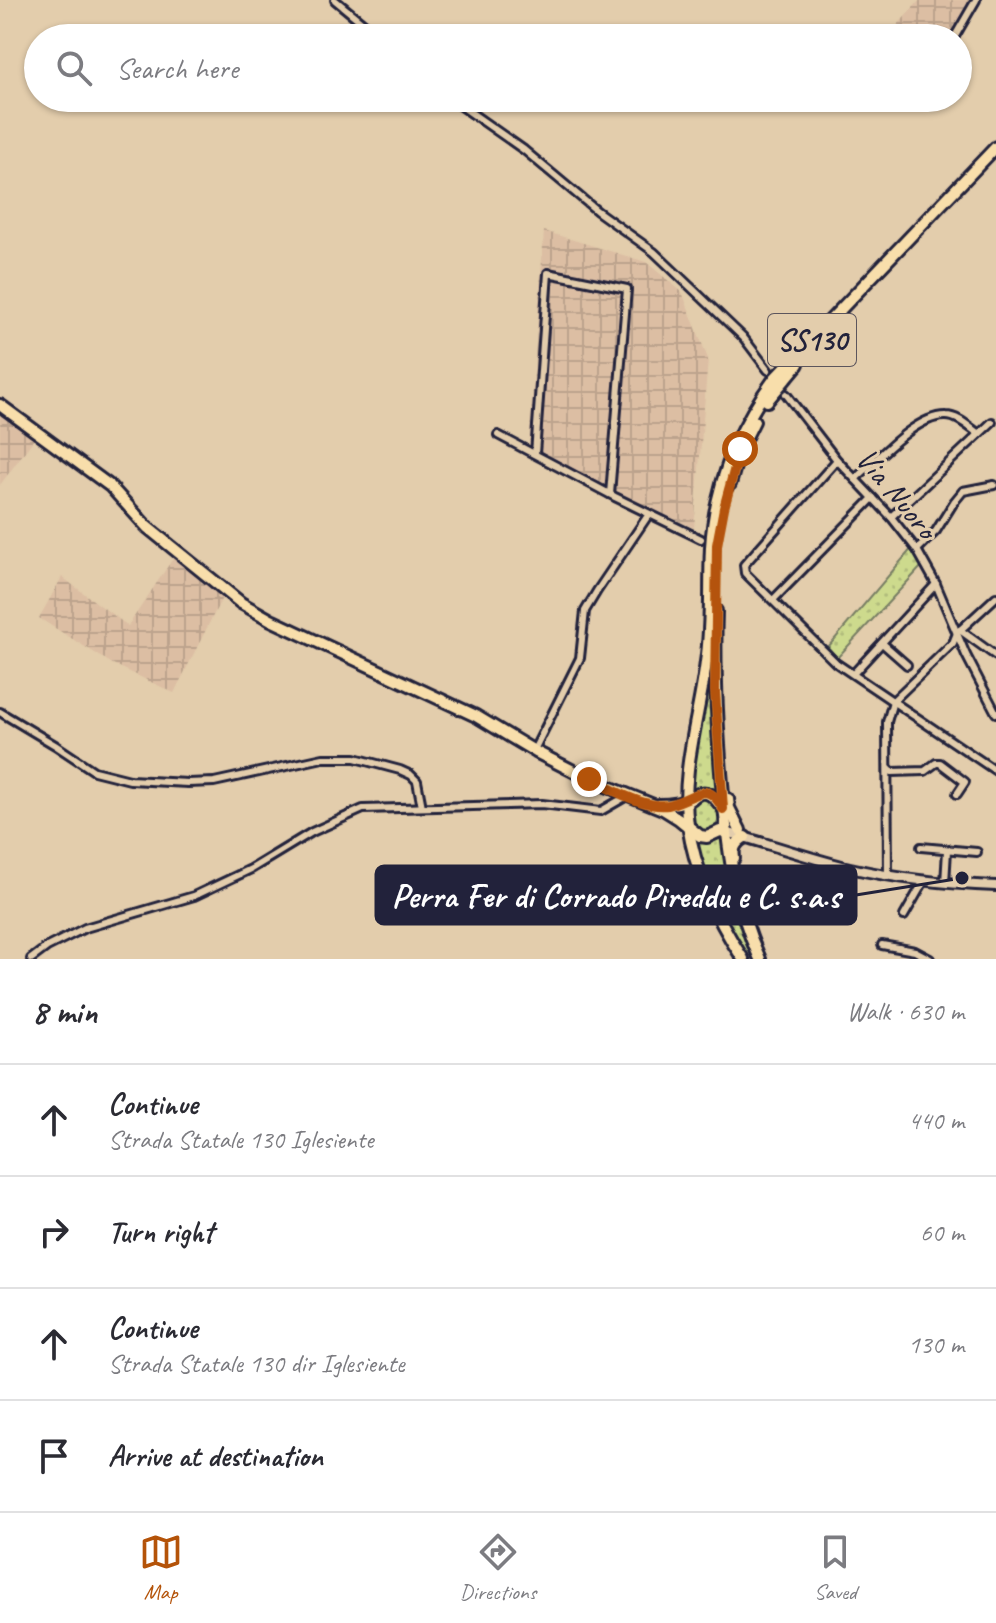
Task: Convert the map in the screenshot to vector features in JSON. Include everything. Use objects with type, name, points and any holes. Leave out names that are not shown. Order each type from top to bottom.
[{"type":"main road","name":"SS130","points":[[743,959],[722,924],[705,884],[688,827],[686,800],[707,658],[711,544],[726,469],[740,432],[775,378],[996,147]]},
{"type":"main road","name":"SS130","points":[[760,959],[744,921],[732,875],[723,809],[715,654],[717,545],[740,449],[760,410],[779,385],[832,325],[996,154]]},
{"type":"main road","points":[[0,405],[110,486],[147,527],[241,603],[476,716],[589,779],[673,815],[697,835],[703,837],[726,832]]},
{"type":"main road","points":[[720,768],[726,779],[729,808],[744,835],[734,848],[735,870],[732,875]]},
{"type":"main road","points":[[653,805],[670,805],[699,793],[709,793],[723,809]]},
{"type":"street","points":[[335,0],[364,24]]},
{"type":"street","points":[[962,24],[976,0]]},
{"type":"street","points":[[470,112],[524,150],[597,211],[654,252],[743,337],[768,370]]},
{"type":"street","points":[[535,454],[548,273],[627,289],[610,494]]},
{"type":"street","name":"Via Nuoro","points":[[786,394],[837,460],[891,517],[917,550],[996,713]]},
{"type":"street","points":[[855,479],[912,428],[928,419],[946,416],[957,419],[979,434]]},
{"type":"street","points":[[891,517],[992,422]]},
{"type":"street","points":[[498,435],[701,539]]},
{"type":"street","points":[[837,460],[744,565],[745,573],[836,663],[996,771]]},
{"type":"street","points":[[917,550],[936,531],[963,491],[994,485]]},
{"type":"street","points":[[773,600],[873,498]]},
{"type":"street","points":[[534,750],[580,658],[585,611],[649,514]]},
{"type":"street","points":[[853,674],[936,584]]},
{"type":"street","points":[[888,876],[887,722],[893,701],[995,599]]},
{"type":"street","points":[[959,632],[996,656]]},
{"type":"street","points":[[882,643],[907,665]]},
{"type":"street","points":[[0,712],[94,771],[130,780],[214,782],[323,758],[355,758],[411,775],[417,781],[422,807]]},
{"type":"street","points":[[889,769],[892,772],[925,771],[940,763],[965,782],[957,794]]},
{"type":"street","points":[[31,959],[47,947],[85,928],[194,896],[251,869],[312,832],[363,809],[542,804],[601,811],[627,796]]},
{"type":"street","points":[[723,809],[744,835]]},
{"type":"street","points":[[726,832],[849,868],[888,876],[994,886],[996,876]]},
{"type":"street","points":[[921,847],[977,852]]},
{"type":"street","points":[[945,883],[947,850]]},
{"type":"street","points":[[904,916],[924,881]]},
{"type":"street","points":[[882,945],[915,951],[930,959]]},
{"type":"shaded area","points":[[920,0],[980,0],[967,24],[899,24]]},
{"type":"shaded area","points":[[544,231],[646,262],[682,292],[708,359],[694,528],[617,493],[529,445]]},
{"type":"shaded area","points":[[0,414],[34,439],[0,485]]},
{"type":"shaded area","points":[[174,557],[223,596],[174,693],[111,663],[39,618],[62,577],[128,626]]},
{"type":"green space","points":[[912,548],[922,566],[837,658],[828,647]]},
{"type":"green space","points":[[711,661],[719,797],[689,794],[691,767]]},
{"type":"green space","points":[[702,797],[713,804],[719,814],[716,824],[706,832],[694,827],[691,817],[692,806]]},
{"type":"green space","points":[[722,835],[756,959],[746,959],[726,928],[692,836]]},
{"type":"place","name":"Perra Fer di Corrado Pireddu e C. s.a.s","points":[[962,878]]},
{"type":"route","points":[[589,779],[653,805],[670,805],[699,793],[709,793],[723,809],[715,691],[717,545],[740,449]]}]
